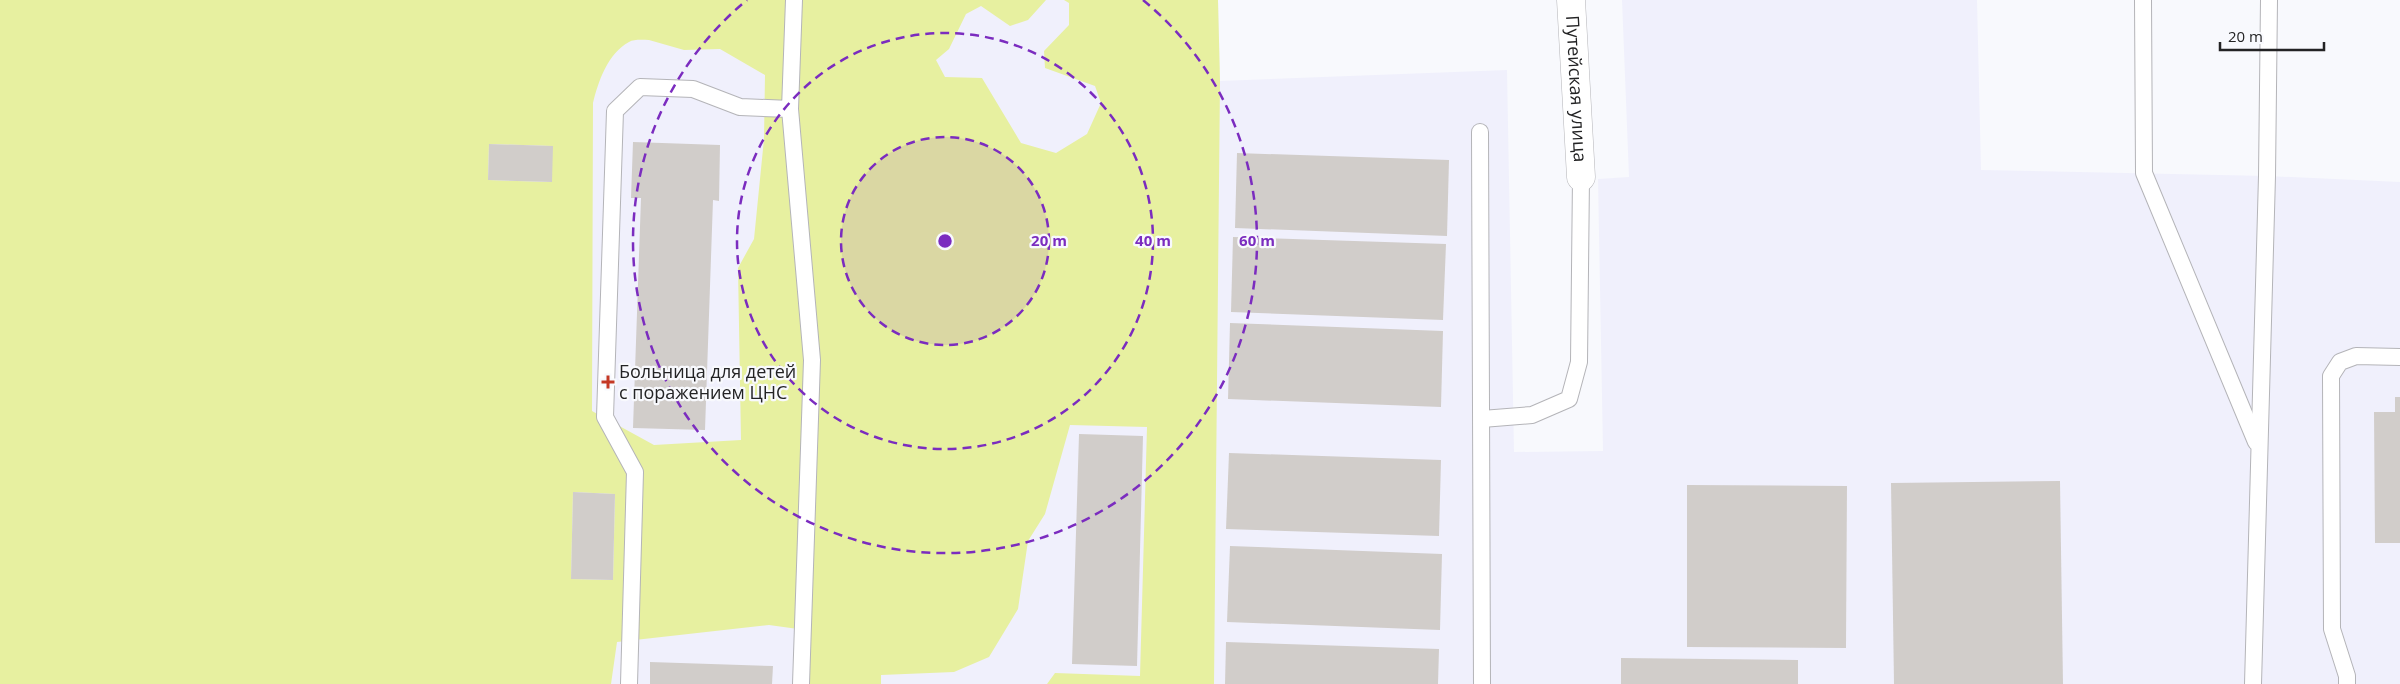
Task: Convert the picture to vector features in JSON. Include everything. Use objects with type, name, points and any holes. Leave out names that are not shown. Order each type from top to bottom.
[{"type":"street","name":"Путейская улица","points":[[1571,0],[1581,177]]},
{"type":"lane","points":[[794,0],[790,109],[812,360],[801,684]]},
{"type":"lane","points":[[2143,0],[2144,173],[2259,448]]},
{"type":"lane","points":[[2252,684],[2267,176],[2269,0]]},
{"type":"lane","points":[[629,684],[635,472],[605,416],[615,110],[640,87],[694,89],[740,107],[790,109]]},
{"type":"lane","points":[[1480,132],[1482,684]]},
{"type":"lane","points":[[1482,419],[1532,415],[1569,399],[1579,362],[1581,177]]},
{"type":"lane","points":[[2347,684],[2347,676],[2332,629],[2331,376],[2340,362],[2356,356],[2400,357]]},
{"type":"shaded area","points":[[0,0],[1218,0],[1220,81],[1507,70],[1514,452],[1603,451],[1598,179],[1629,177],[1622,0],[1977,0],[1981,170],[2267,176],[2400,182],[2400,684],[0,684]]},
{"type":"green space","name":"Больница для детей с поражением ЦНС","points":[[0,0],[1046,0],[1028,20],[1010,26],[981,6],[966,14],[949,49],[936,60],[945,77],[982,78],[1021,143],[1056,153],[1087,134],[1101,103],[1095,86],[1045,68],[1044,51],[1069,25],[1069,3],[1064,0],[1218,0],[1220,81],[1214,684],[1047,684],[1055,673],[1140,676],[1147,427],[1070,425],[1045,514],[1028,541],[1018,609],[989,657],[954,672],[881,675],[881,684],[796,684],[798,629],[769,625],[617,642],[611,684],[0,684]],"holes":[[[649,40],[684,50],[720,49],[765,75],[764,139],[754,239],[738,268],[741,440],[654,445],[592,411],[593,103],[601,77],[615,53],[631,41]],[[489,144],[552,146],[552,182],[488,180]],[[573,492],[615,494],[613,580],[571,579]]]},
{"type":"building","points":[[633,142],[720,145],[719,201],[713,200],[705,430],[633,428],[641,198],[631,198]]},
{"type":"building","points":[[489,144],[553,146],[552,182],[488,180]]},
{"type":"building","points":[[1237,153],[1449,160],[1447,236],[1235,228]]},
{"type":"building","points":[[1233,237],[1446,244],[1443,320],[1231,312]]},
{"type":"building","points":[[1230,323],[1443,331],[1441,407],[1228,399]]},
{"type":"building","points":[[2395,397],[2400,397],[2400,543],[2375,543],[2374,412],[2395,412]]},
{"type":"building","points":[[1079,434],[1143,436],[1137,666],[1072,664]]},
{"type":"building","points":[[1229,453],[1441,460],[1439,536],[1226,529]]},
{"type":"building","points":[[2060,481],[2063,684],[1894,684],[1891,483]]},
{"type":"building","points":[[1687,485],[1847,486],[1846,648],[1687,647]]},
{"type":"building","points":[[573,492],[615,494],[613,580],[571,579]]},
{"type":"building","points":[[1230,546],[1442,554],[1440,630],[1227,622]]},
{"type":"building","points":[[1226,642],[1439,649],[1438,684],[1225,684]]},
{"type":"building","points":[[1621,658],[1798,660],[1798,684],[1621,684]]},
{"type":"building","points":[[650,662],[773,666],[772,684],[650,684]]},
{"type":"place","name":"Больница для детей с поражением ЦНС","points":[[608,382]]}]
